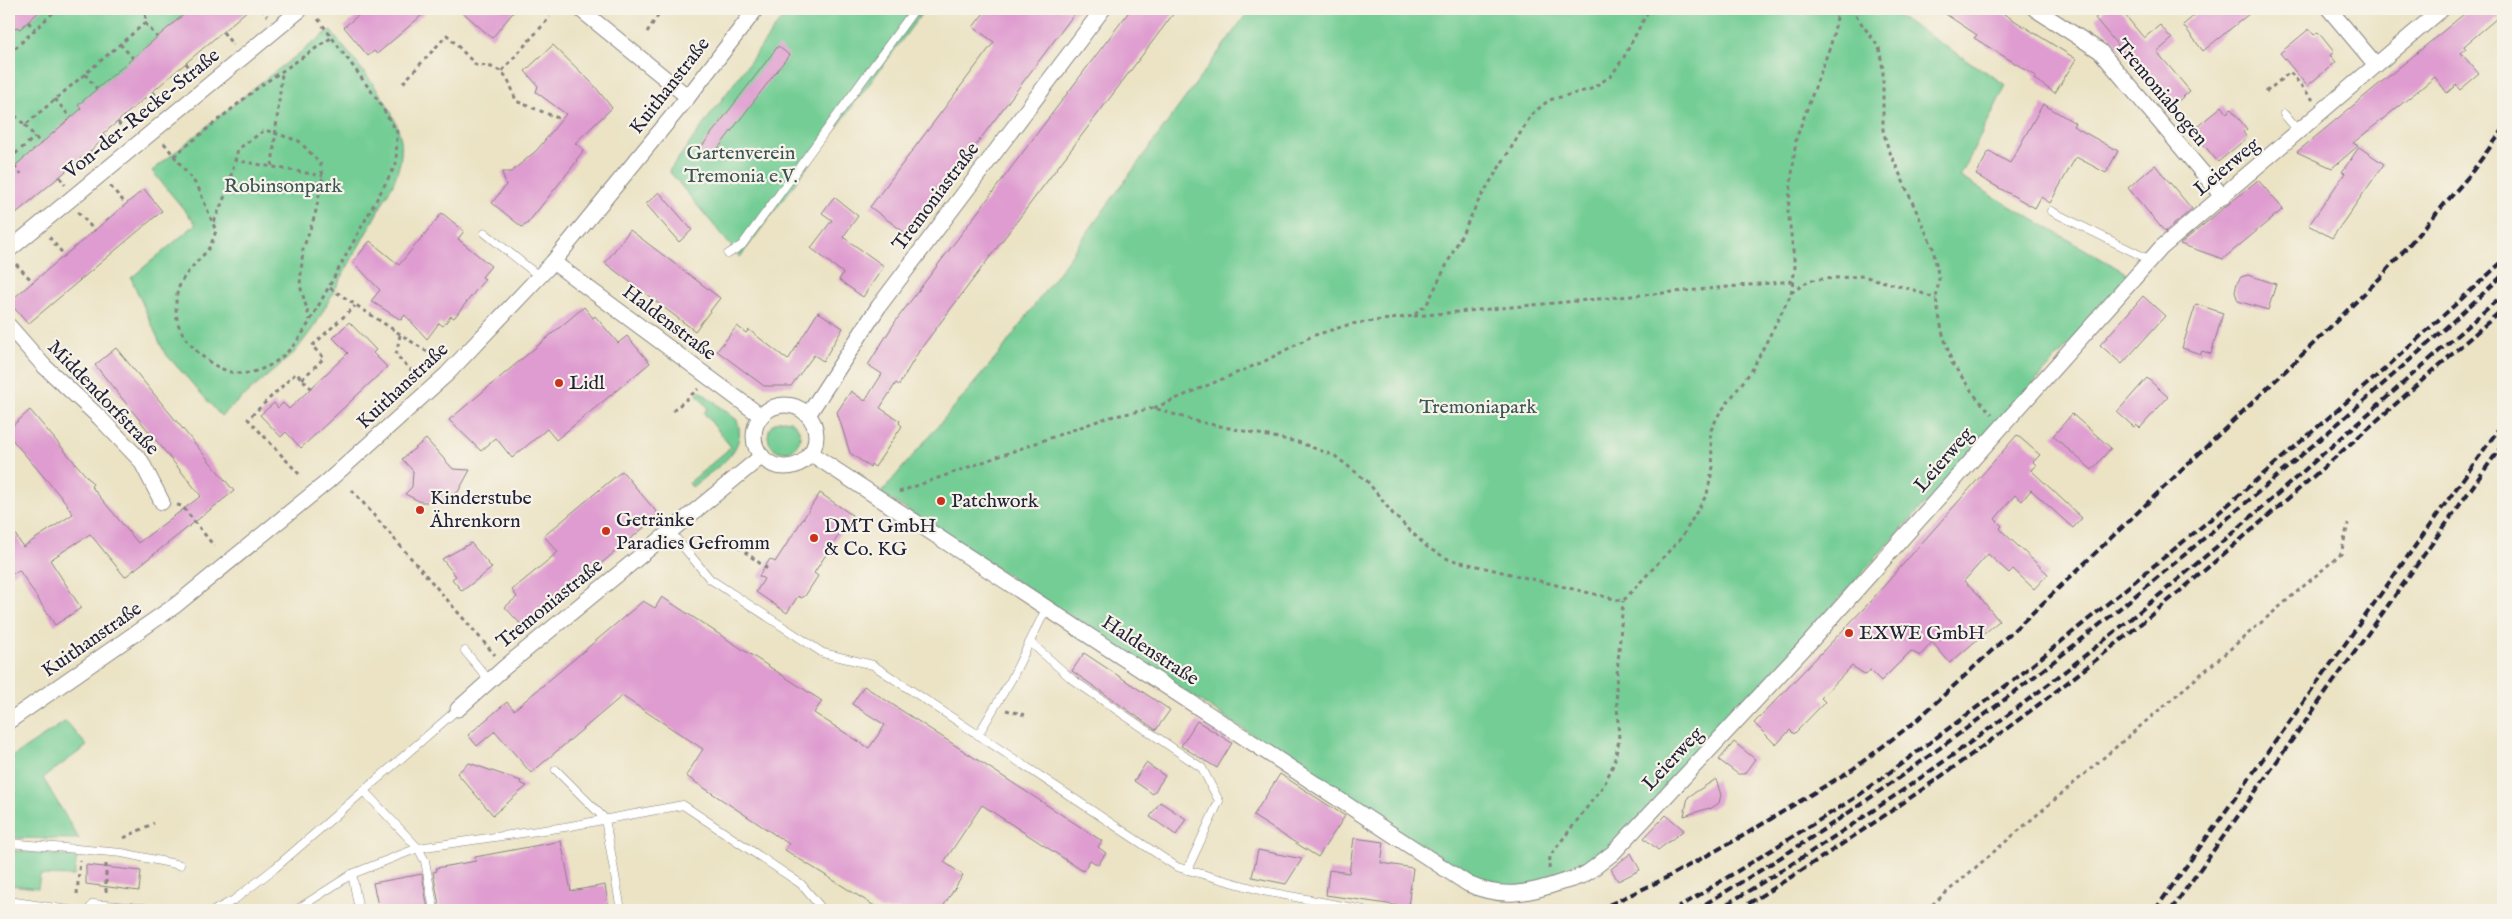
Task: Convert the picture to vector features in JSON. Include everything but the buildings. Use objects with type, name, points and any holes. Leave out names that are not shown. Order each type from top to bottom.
[{"type":"street","name":"Von-der-Recke-Straße","points":[[12,256],[38,226],[301,9]]},
{"type":"street","points":[[580,9],[688,97]]},
{"type":"street","name":"Kuithanstraße","points":[[9,721],[176,605],[327,482],[447,374],[553,262],[688,97],[756,9]]},
{"type":"street","name":"Tremoniastraße","points":[[808,415],[879,306],[1103,9]]},
{"type":"street","name":"Tremoniabogen","points":[[2035,9],[2100,50],[2223,197]]},
{"type":"street","points":[[2329,9],[2376,66]]},
{"type":"street","name":"Leierweg","points":[[1468,884],[1485,892],[1518,894],[1552,886],[1584,875],[1613,853],[1810,642],[2002,424],[2150,260],[2442,9]]},
{"type":"street","name":"Haldenstraße","points":[[553,262],[761,416]]},
{"type":"street","name":"Middendorfstraße","points":[[9,326],[44,366],[100,418],[141,461],[162,502]]},
{"type":"street","points":[[782,405],[793,406],[808,415],[815,434],[810,453],[799,463],[786,466],[770,463],[762,456],[756,446],[754,434],[761,416],[769,409],[782,405]]},
{"type":"street","name":"Haldenstraße","points":[[810,453],[1468,884]]},
{"type":"street","name":"Tremoniastraße","points":[[458,709],[505,667],[762,456]]},
{"type":"lane","points":[[728,254],[742,245],[915,9]]},
{"type":"lane","points":[[2284,114],[2299,132]]},
{"type":"lane","points":[[2051,210],[2150,260]]},
{"type":"lane","points":[[485,233],[540,277]]},
{"type":"lane","points":[[670,531],[710,579],[823,652],[873,665],[1177,867],[1263,891],[1364,910]]},
{"type":"lane","points":[[978,735],[1030,642],[1047,607]]},
{"type":"lane","points":[[1030,642],[1073,680],[1202,768],[1219,801],[1188,870]]},
{"type":"lane","points":[[465,651],[490,680]]},
{"type":"lane","points":[[216,910],[252,887],[458,709]]},
{"type":"lane","points":[[556,770],[605,820],[621,910]]},
{"type":"lane","points":[[364,792],[418,848],[424,861],[434,910]]},
{"type":"lane","points":[[296,910],[352,874],[418,848],[605,820],[683,805],[801,884],[823,910]]},
{"type":"lane","points":[[9,843],[122,853],[180,865]]},
{"type":"lane","points":[[352,874],[359,910]]},
{"type":"lane","points":[[9,901],[70,910]]},
{"type":"lane","points":[[89,910],[93,904],[167,910]]},
{"type":"path","points":[[9,54],[57,9]]},
{"type":"path","points":[[25,125],[145,22],[146,9]]},
{"type":"path","points":[[154,130],[198,187],[216,230],[210,247],[189,268],[177,294],[178,327],[200,356],[232,372],[251,373],[274,364],[298,341],[330,288],[396,164],[397,132],[377,99],[331,38],[312,9]]},
{"type":"path","points":[[1413,316],[1427,304],[1432,296],[1479,200],[1532,114],[1549,100],[1591,89],[1611,76],[1624,57],[1649,9]]},
{"type":"path","points":[[1820,9],[1838,15]]},
{"type":"path","points":[[1552,886],[1550,856],[1604,785],[1614,763],[1618,740],[1616,687],[1623,601],[1682,537],[1707,494],[1713,467],[1710,432],[1719,414],[1752,370],[1791,294],[1795,267],[1788,210],[1796,139],[1831,44],[1839,9]]},
{"type":"path","points":[[1851,9],[1879,48],[1883,69],[1884,130],[1888,148],[1933,248],[1939,279],[1936,299],[1942,330],[1952,363],[1976,397],[2002,424]]},
{"type":"path","points":[[647,32],[661,11]]},
{"type":"path","points":[[502,71],[550,17]]},
{"type":"path","points":[[28,22],[35,29]]},
{"type":"path","points":[[145,22],[158,37]]},
{"type":"path","points":[[403,83],[447,35],[476,65],[488,66],[502,71],[507,78],[516,101],[558,118]]},
{"type":"path","points":[[174,156],[260,86],[282,73],[331,38]]},
{"type":"path","points":[[120,44],[132,58]]},
{"type":"path","points":[[2266,92],[2290,72],[2323,112]]},
{"type":"path","points":[[272,166],[282,73]]},
{"type":"path","points":[[85,74],[97,89]]},
{"type":"path","points":[[55,99],[71,118]]},
{"type":"path","points":[[9,110],[41,144]]},
{"type":"path","points":[[214,222],[227,191],[238,149],[265,130],[299,140],[320,163],[323,176],[315,215],[303,249],[300,285],[310,321]]},
{"type":"path","points":[[21,174],[9,159],[35,137]]},
{"type":"path","points":[[234,160],[323,176]]},
{"type":"path","points":[[100,174],[126,204]]},
{"type":"path","points":[[68,201],[94,231]]},
{"type":"path","points":[[38,226],[65,256]]},
{"type":"path","points":[[12,256],[32,282]]},
{"type":"path","points":[[1791,294],[1810,280],[1863,276],[1914,290],[1936,299]]},
{"type":"path","points":[[881,498],[1106,418],[1154,408],[1265,361],[1312,336],[1351,324],[1413,316],[1793,281]]},
{"type":"path","points":[[330,288],[432,355]]},
{"type":"path","points":[[302,379],[324,358],[312,346],[355,306]]},
{"type":"path","points":[[400,335],[396,355],[413,372]]},
{"type":"path","points":[[299,474],[248,419],[296,373],[311,388]]},
{"type":"path","points":[[673,411],[700,387]]},
{"type":"path","points":[[1154,408],[1195,421],[1298,442],[1335,456],[1367,482],[1393,514],[1428,548],[1448,559],[1623,601]]},
{"type":"path","points":[[352,490],[505,667]]},
{"type":"path","points":[[182,506],[214,546]]},
{"type":"path","points":[[1926,910],[2341,554],[2348,524]]},
{"type":"path","points":[[732,542],[770,571]]},
{"type":"path","points":[[1009,710],[1025,715]]},
{"type":"path","points":[[124,838],[154,823]]},
{"type":"path","points":[[77,894],[80,858]]},
{"type":"path","points":[[106,863],[106,897]]},
{"type":"green space","points":[[37,9],[190,9],[79,105],[81,109],[13,175],[9,170],[9,35],[17,27],[20,29],[34,16],[32,13]]},
{"type":"green space","name":"Gartenverein Tremonia e.V.","points":[[789,9],[925,9],[740,257],[669,171]]},
{"type":"green space","name":"Tremoniapark","points":[[1250,9],[1578,9],[1583,11],[1586,9],[1887,9],[2006,85],[1960,177],[2131,276],[1610,852],[1580,874],[1548,884],[1487,888],[881,493],[999,354]]},
{"type":"green space","name":"Robinsonpark","points":[[330,30],[371,81],[389,108],[400,136],[401,154],[399,166],[393,184],[316,324],[295,352],[221,416],[164,352],[131,278],[196,224],[152,171],[259,84]]},
{"type":"green space","points":[[700,391],[737,420],[739,431],[734,451],[719,466],[692,487],[689,483],[731,447],[704,413],[708,408],[697,394]]},
{"type":"green space","points":[[784,420],[790,421],[795,425],[799,430],[799,442],[795,447],[790,451],[784,452],[778,451],[773,447],[769,442],[768,436],[769,430],[773,425],[778,421]]},
{"type":"green space","points":[[66,721],[87,746],[43,778],[79,839],[9,838],[9,759]]},
{"type":"green space","points":[[9,850],[77,857],[74,876],[40,875],[38,888],[9,885]]},
{"type":"railway","points":[[1598,910],[1662,880],[1741,837],[1853,769],[1916,721],[2042,604],[2381,277],[2468,177],[2503,130]]},
{"type":"railway","points":[[1675,910],[1858,796],[2019,676],[2216,515],[2387,367],[2503,261]]},
{"type":"railway","points":[[1695,910],[1835,822],[1970,726],[2101,624],[2332,429],[2503,275]]},
{"type":"railway","points":[[1717,910],[1838,834],[1995,725],[2033,696],[2154,600],[2213,550],[2503,295]]},
{"type":"railway","points":[[1738,910],[1837,847],[1934,781],[2076,676],[2219,558],[2503,309]]},
{"type":"railway","points":[[2155,910],[2503,423]]},
{"type":"railway","points":[[2171,910],[2503,444]]},
{"type":"place","name":"Lidl","points":[[559,383]]},
{"type":"place","name":"Patchwork","points":[[941,501]]},
{"type":"place","name":"Kinderstube Ährenkorn","points":[[420,510]]},
{"type":"place","name":"Getränke Paradies Gefromm","points":[[606,531]]},
{"type":"place","name":"DMT GmbH & Co. KG","points":[[814,538]]},
{"type":"place","name":"EXWE GmbH","points":[[1849,633]]}]
